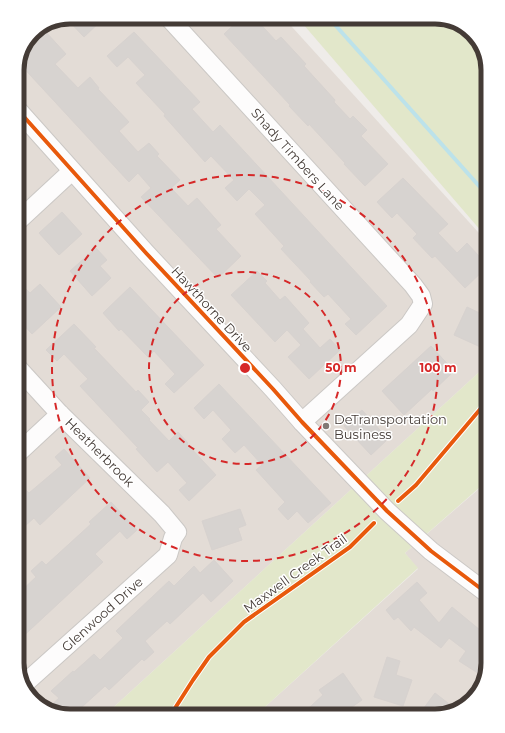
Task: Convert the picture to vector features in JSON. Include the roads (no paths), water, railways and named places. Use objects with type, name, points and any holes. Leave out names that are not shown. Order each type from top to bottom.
[{"type":"street","name":"Shady Timbers Lane","points":[[179,24],[413,285],[421,296],[423,304],[409,325],[302,422]]},
{"type":"street","name":"Hawthorne Drive","points":[[24,118],[302,422],[387,511],[431,550],[481,589]]},
{"type":"street","points":[[24,216],[72,171]]},
{"type":"street","name":"Heatherbrook","points":[[24,375],[60,414],[171,524],[177,532],[173,538]]},
{"type":"street","points":[[24,447],[60,414]]},
{"type":"street","name":"Glenwood Drive","points":[[27,681],[168,555],[173,538]]},
{"type":"waterway","points":[[334,24],[481,188]]},
{"type":"place","name":"DeTransportation Business","points":[[326,426]]}]
